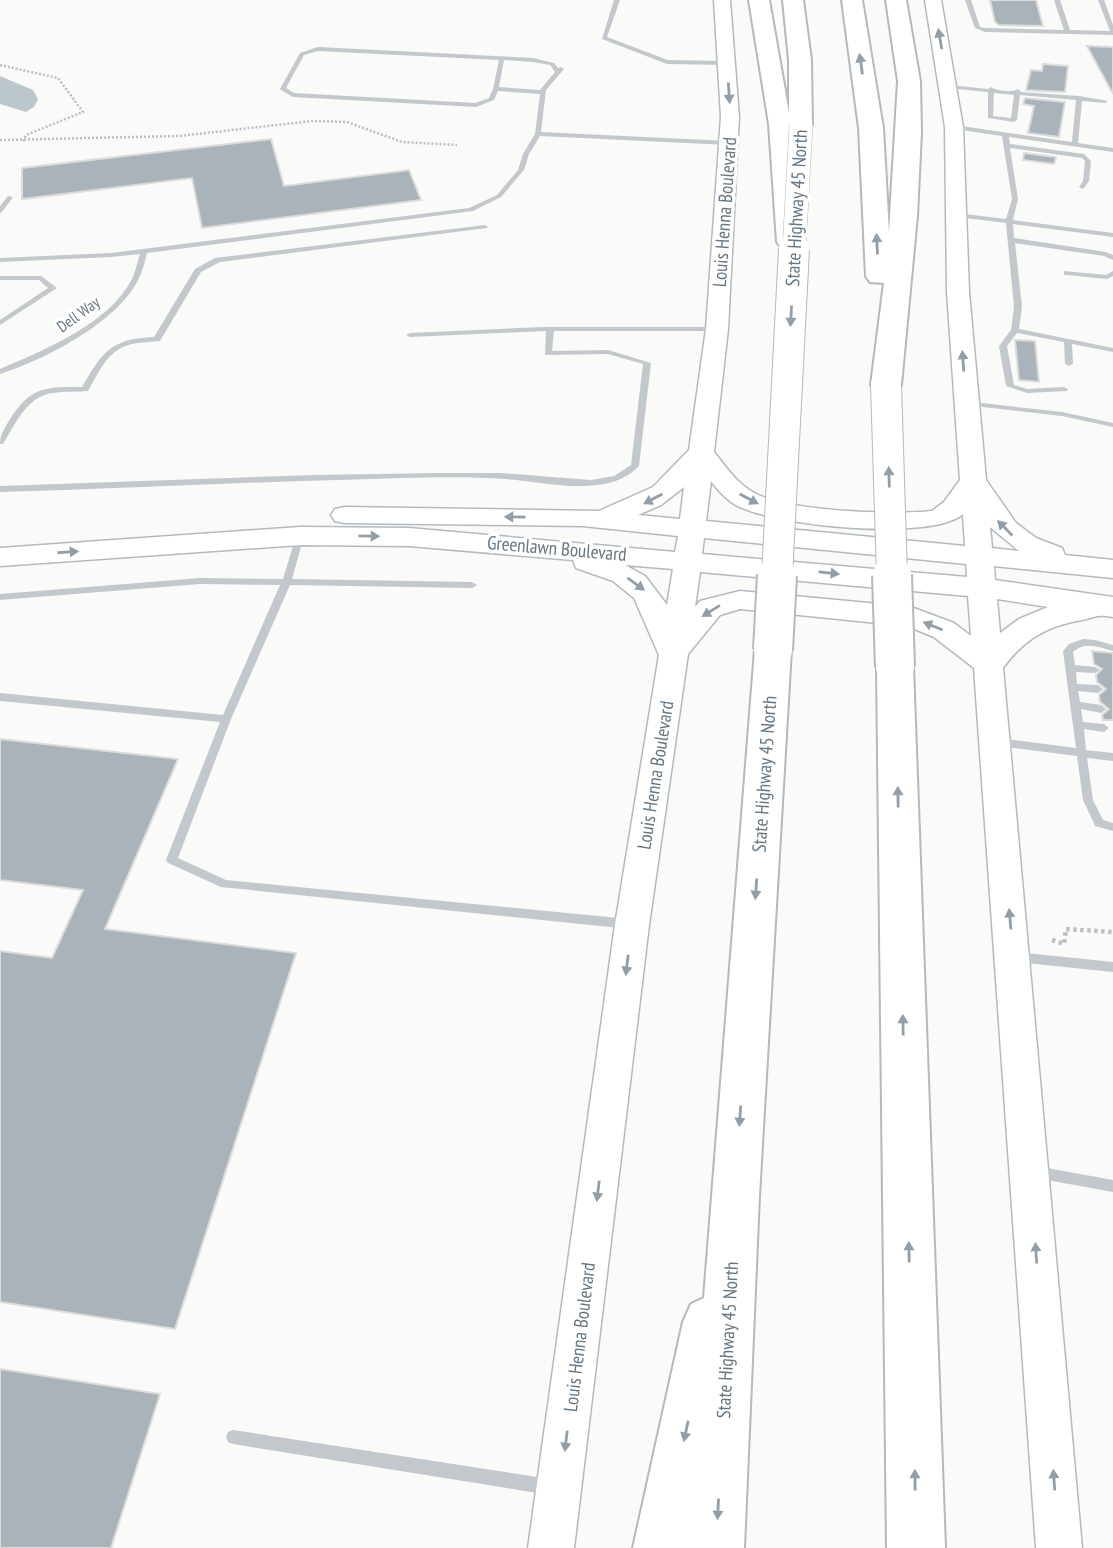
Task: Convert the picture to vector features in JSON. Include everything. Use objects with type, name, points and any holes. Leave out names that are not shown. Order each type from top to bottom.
[{"type":"highway","points":[[759,0],[790,125]]},
{"type":"highway","name":"State Highway 45 North","points":[[715,1548],[735,1196],[773,650],[793,276],[790,125],[800,60],[793,0]]},
{"type":"highway","points":[[852,0],[870,128],[886,385],[916,1548]]},
{"type":"highway","points":[[886,385],[904,216],[909,132],[909,80],[896,0]]},
{"type":"highway","points":[[662,1548],[735,1196]]},
{"type":"main road","name":"Louis Henna Boulevard","points":[[551,1548],[632,925],[688,559],[716,329],[730,117],[722,0]]},
{"type":"main road","points":[[933,0],[954,127],[958,292],[966,403],[981,555],[1059,1548]]},
{"type":"main road","points":[[583,518],[610,515],[654,500],[673,486],[701,452],[744,498],[769,508],[901,522],[937,519],[959,503],[974,478]]},
{"type":"main road","points":[[974,478],[993,515],[1010,534],[1037,550],[1113,568]]},
{"type":"main road","points":[[300,536],[316,523],[365,514]]},
{"type":"main road","name":"Greenlawn Boulevard","points":[[0,538],[276,517],[365,514],[583,518],[1113,568]]},
{"type":"main road","name":"Greenlawn Boulevard","points":[[0,557],[300,536],[409,537],[688,559],[983,588],[1113,607]]},
{"type":"main road","points":[[527,547],[611,569],[640,584],[652,599],[673,655]]},
{"type":"main road","points":[[673,655],[692,626],[710,608],[740,600],[911,617],[944,630],[989,664]]},
{"type":"main road","points":[[989,664],[1008,639],[1032,624],[1062,611],[1113,607]]},
{"type":"lane","points":[[617,0],[604,38],[667,62],[727,63]]},
{"type":"lane","points":[[968,0],[978,28],[1113,33],[1101,0]]},
{"type":"lane","points":[[1057,0],[1068,33]]},
{"type":"lane","points":[[0,260],[53,260],[144,251],[471,210],[499,196],[511,184],[538,134],[542,92],[559,71],[552,64],[502,58],[318,49],[302,54],[283,89],[293,95],[476,104],[492,99],[502,58]]},
{"type":"lane","points":[[948,87],[991,89],[1079,102]]},
{"type":"lane","points":[[496,89],[542,92]]},
{"type":"lane","points":[[991,89],[990,117],[995,120],[1014,120],[1018,93]]},
{"type":"lane","points":[[1018,93],[1079,102],[1105,101]]},
{"type":"lane","points":[[1075,145],[1079,102]]},
{"type":"lane","points":[[954,127],[1113,150]]},
{"type":"lane","points":[[538,134],[728,143]]},
{"type":"lane","points":[[1005,134],[1015,199],[1009,222],[1018,307],[1016,330]]},
{"type":"lane","points":[[1007,146],[1084,156],[1088,161],[1086,181],[1082,187]]},
{"type":"lane","points":[[0,211],[10,197]]},
{"type":"lane","points":[[0,442],[28,399],[44,389],[85,389],[102,358],[127,340],[158,339],[198,271],[218,260],[485,227],[471,210]]},
{"type":"lane","points":[[957,215],[1113,235]]},
{"type":"lane","points":[[304,232],[306,248]]},
{"type":"lane","points":[[1011,240],[1106,254],[1113,258]]},
{"type":"lane","name":"Dell Way","points":[[0,372],[49,352],[102,318],[135,282],[144,251]]},
{"type":"lane","points":[[1067,273],[1107,277],[1113,273]]},
{"type":"lane","points":[[0,278],[41,278],[53,288],[0,323]]},
{"type":"lane","points":[[410,335],[551,329],[716,329]]},
{"type":"lane","points":[[0,489],[139,486],[344,475],[499,476],[593,482],[618,478],[635,466],[647,363],[608,352],[548,353],[551,329]]},
{"type":"lane","points":[[1064,389],[1027,391],[1010,386],[1003,346],[1009,335],[1016,330],[1113,349]]},
{"type":"lane","points":[[1068,340],[1069,364]]},
{"type":"lane","points":[[966,403],[1062,414],[1113,425]]},
{"type":"lane","points":[[300,536],[287,581],[226,719],[172,860],[225,884],[632,925]]},
{"type":"lane","points":[[0,597],[200,581],[472,585]]},
{"type":"lane","points":[[1113,648],[1077,642],[1068,651],[1090,811],[1099,823],[1113,827]]},
{"type":"lane","points":[[1070,668],[1095,670]]},
{"type":"lane","points":[[1073,687],[1098,689]]},
{"type":"lane","points":[[0,697],[226,719]]},
{"type":"lane","points":[[1076,705],[1101,709]]},
{"type":"lane","points":[[1079,725],[1104,728]]},
{"type":"lane","points":[[996,742],[1113,757]]},
{"type":"lane","points":[[1013,957],[1113,967]]},
{"type":"lane","points":[[1030,1171],[1113,1186]]},
{"type":"lane","points":[[233,1437],[559,1488]]},
{"type":"path","points":[[0,65],[58,78],[83,112],[26,135],[23,142]]},
{"type":"path","points":[[0,141],[179,136],[312,121],[347,122],[402,142],[457,145]]},
{"type":"path","points":[[1052,940],[1064,944],[1066,929],[1113,933]]},
{"type":"shaded area","points":[[0,76],[33,90],[38,99],[34,107],[26,112],[0,104]]},
{"type":"building","points":[[990,0],[1036,0],[1043,26],[999,25],[995,22]]},
{"type":"building","points":[[1087,46],[1113,47],[1113,94]]},
{"type":"building","points":[[1043,64],[1068,66],[1065,92],[1026,90],[1031,70],[1042,71]]},
{"type":"building","points":[[1025,98],[1065,102],[1059,137],[1028,133],[1034,106],[1023,104]]},
{"type":"building","points":[[271,139],[284,186],[409,170],[421,200],[202,228],[192,178],[22,199],[22,168]]},
{"type":"building","points":[[1024,153],[1056,157],[1054,164],[1023,160]]},
{"type":"building","points":[[1015,340],[1035,341],[1039,382],[1019,380]]},
{"type":"building","points":[[1092,651],[1113,653],[1113,720],[1103,720],[1102,715],[1109,709],[1100,702],[1099,695],[1106,689],[1097,682],[1096,675],[1102,669],[1094,664]]},
{"type":"building","points":[[0,739],[178,759],[105,929],[296,953],[175,1329],[0,1302],[0,951],[52,958],[83,890],[0,880]]},
{"type":"building","points":[[0,1369],[160,1394],[111,1548],[0,1548]]}]
